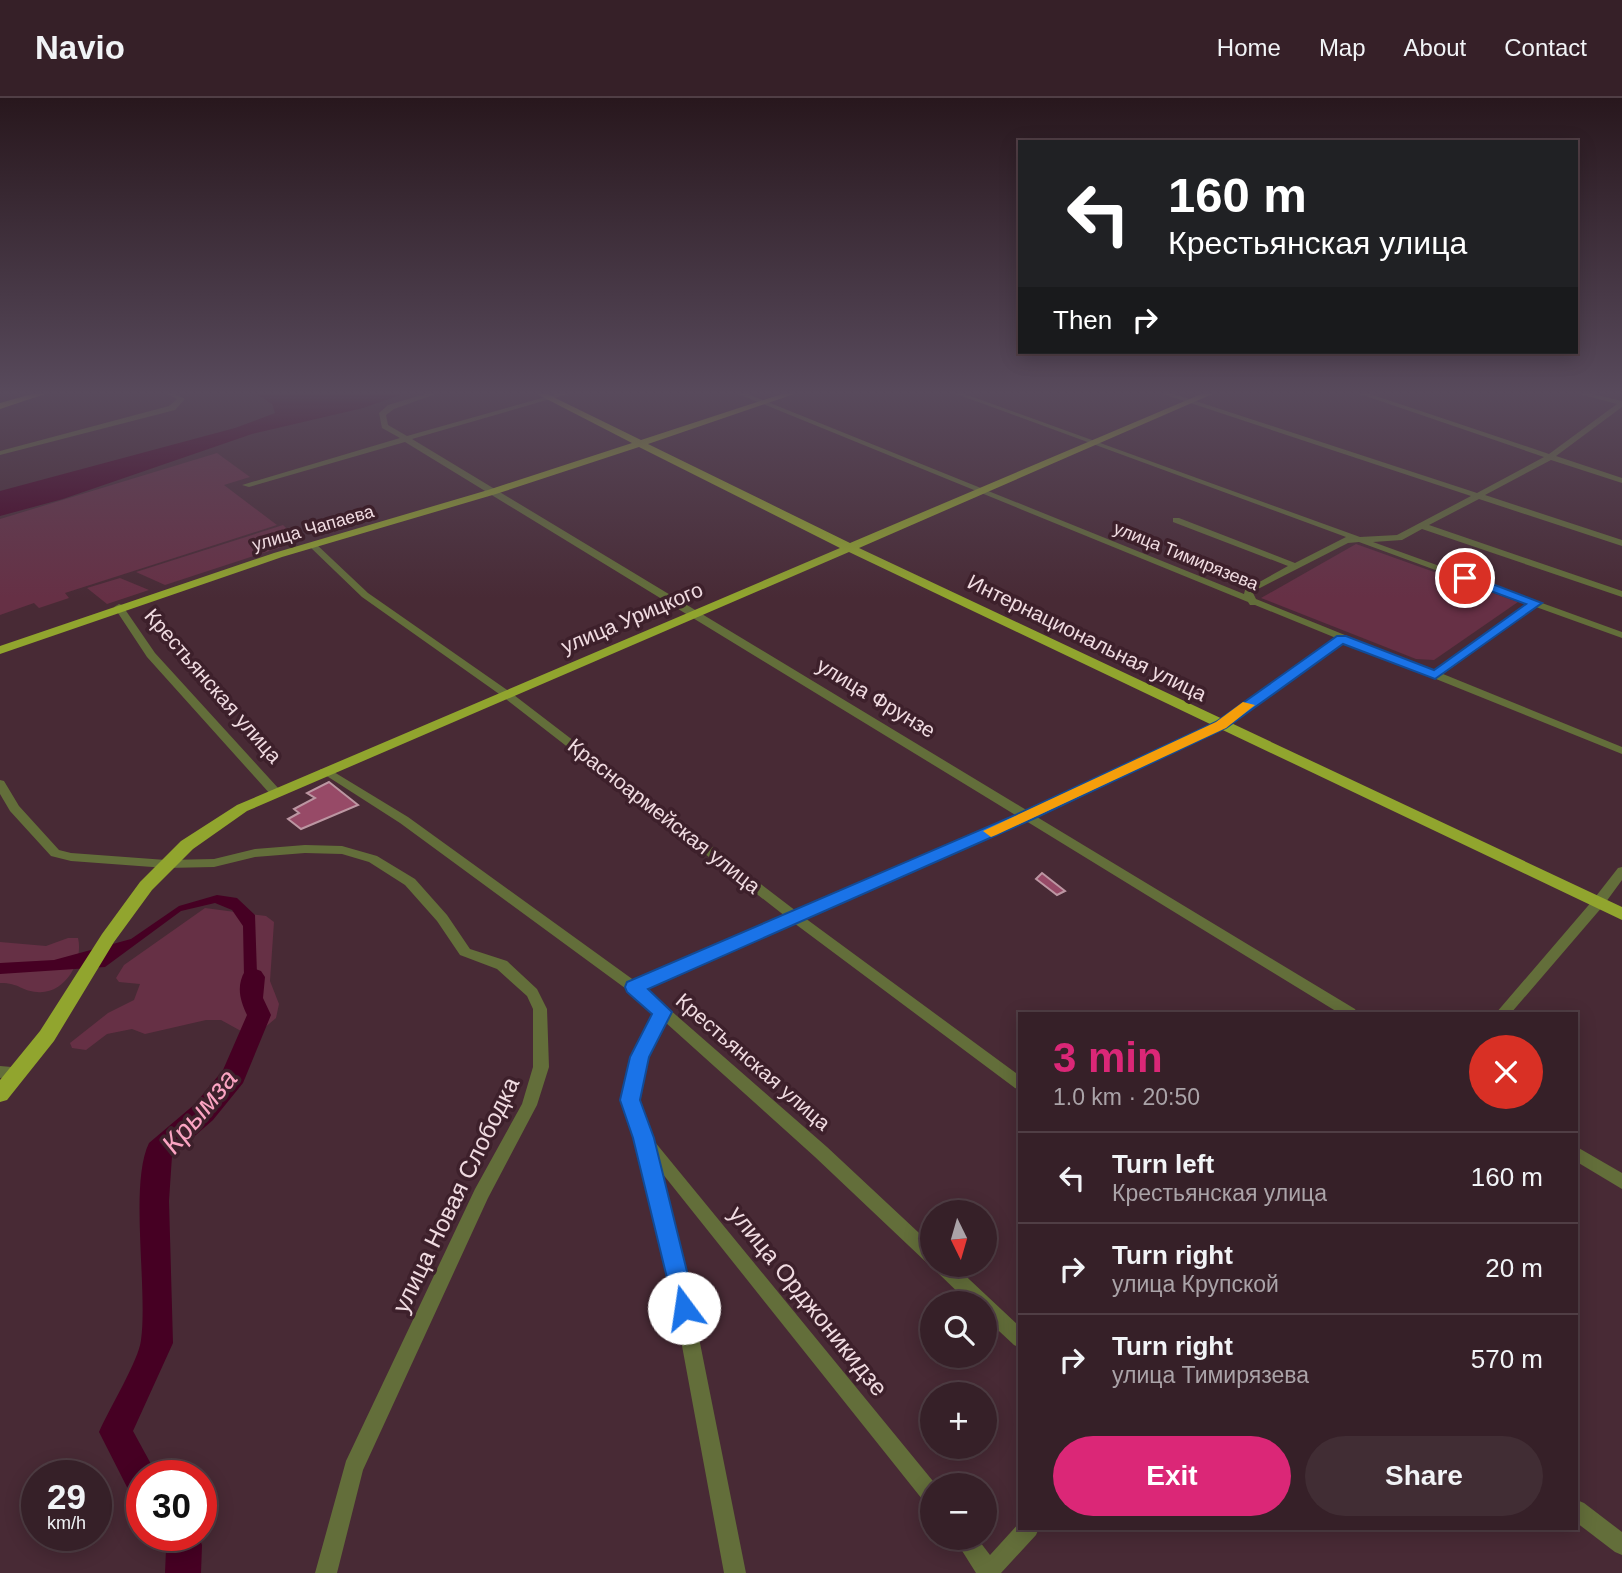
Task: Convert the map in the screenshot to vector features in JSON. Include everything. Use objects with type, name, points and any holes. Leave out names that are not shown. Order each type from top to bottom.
[{"type":"main road","name":"улица Чапаева","points":[[0,650],[119,607],[585,461]]},
{"type":"main road","name":"Интернациональная улица","points":[[675,461],[850,548],[1622,914]]},
{"type":"main road","name":"улица Урицкого","points":[[0,1094],[9,1072],[47,1036],[108,938],[166,864],[230,815],[275,792],[1054,461]]},
{"type":"street","points":[[246,485],[326,461]]},
{"type":"street","name":"улица Фрунзе","points":[[440,461],[697,614],[1348,1012]]},
{"type":"street","name":"улица Тимирязева","points":[[909,461],[1622,751]]},
{"type":"street","points":[[1145,461],[1622,635]]},
{"type":"street","points":[[1374,461],[1622,543]]},
{"type":"street","points":[[1253,603],[1248,595],[1251,589],[1295,566],[1356,538],[1399,538],[1543,461]]},
{"type":"street","points":[[1562,461],[1622,481]]},
{"type":"street","points":[[1176,520],[1295,566]]},
{"type":"street","points":[[1422,526],[1622,594]]},
{"type":"street","points":[[1399,538],[1395,546],[1406,556]]},
{"type":"street","name":"Красноармейская улица","points":[[312,545],[365,595],[506,694],[793,916],[1018,1083]]},
{"type":"street","points":[[1435,675],[1535,603]]},
{"type":"street","name":"Крестьянская улица","points":[[119,607],[151,655],[275,792]]},
{"type":"street","points":[[634,987],[1028,816],[1221,725],[1342,639]]},
{"type":"street","name":"Крестьянская улица","points":[[325,771],[404,820],[634,987],[821,1152],[920,1245]]},
{"type":"street","name":"улица Новая Слободка","points":[[0,784],[14,808],[55,853],[71,857],[166,864],[214,863],[255,853],[305,849],[342,850],[373,859],[410,882],[442,918],[465,952],[502,965],[531,993],[540,1009],[541,1067],[528,1105],[481,1194],[353,1468],[326,1573]]},
{"type":"street","points":[[1504,1012],[1598,903],[1622,871]]},
{"type":"street","points":[[663,1012],[639,1057],[630,1100],[643,1138],[684,1308],[734,1573]]},
{"type":"street","name":"улица Орджоникидзе","points":[[643,1138],[920,1481]]},
{"type":"street","points":[[1578,1155],[1622,1182]]},
{"type":"street","points":[[956,1278],[969,1291]]},
{"type":"street","points":[[997,1317],[1018,1337]]},
{"type":"street","points":[[1578,1511],[1622,1545]]},
{"type":"street","points":[[972,1550],[988,1572],[1026,1530]]},
{"type":"shaded area","points":[[113,461],[174,461],[63,499],[0,516],[0,491]]},
{"type":"shaded area","points":[[191,461],[228,461],[250,477],[224,485],[277,525],[65,593],[69,598],[39,608],[34,603],[0,615],[0,519]]},
{"type":"shaded area","points":[[283,525],[300,541],[165,585],[136,572]]},
{"type":"shaded area","points":[[1356,544],[1518,602],[1434,660],[1416,659],[1261,598]]},
{"type":"shaded area","points":[[120,578],[149,590],[107,604],[87,588]]},
{"type":"shaded area","points":[[217,895],[237,898],[255,915],[257,974],[262,1000],[250,1005],[244,976],[243,926],[232,910],[215,903],[181,911],[105,967],[0,974],[0,963],[54,960],[131,939],[179,906]]},
{"type":"shaded area","points":[[205,908],[266,916],[274,922],[270,981],[279,1004],[276,1018],[263,1029],[241,1031],[221,1020],[206,1020],[145,1034],[132,1029],[107,1034],[86,1050],[72,1048],[70,1043],[108,1013],[134,1000],[140,984],[119,982],[116,978],[124,965]]},
{"type":"shaded area","points":[[68,938],[78,938],[78,957],[70,975],[56,988],[37,992],[0,983],[0,942],[46,946]]},
{"type":"building","points":[[329,782],[358,805],[301,829],[288,819],[299,813],[294,809],[315,798],[307,793]]},
{"type":"building","points":[[1042,873],[1065,891],[1057,895],[1036,879]]},
{"type":"waterway","name":"Крымза","points":[[131,1460],[116,1432],[157,1343],[158,1253],[155,1201],[159,1151],[204,1112],[234,1076],[259,1015],[251,998],[253,977]]},
{"type":"waterway","name":"Крымза","points":[[183,1573],[184,1551]]},
{"type":"slow traffic","points":[[991,831],[1221,725],[1248,705]]},
{"type":"route","points":[[684,1308],[643,1138],[630,1100],[639,1057],[663,1012],[634,987],[1028,816],[1221,725],[1342,639],[1435,675],[1535,603],[1465,578]]}]
